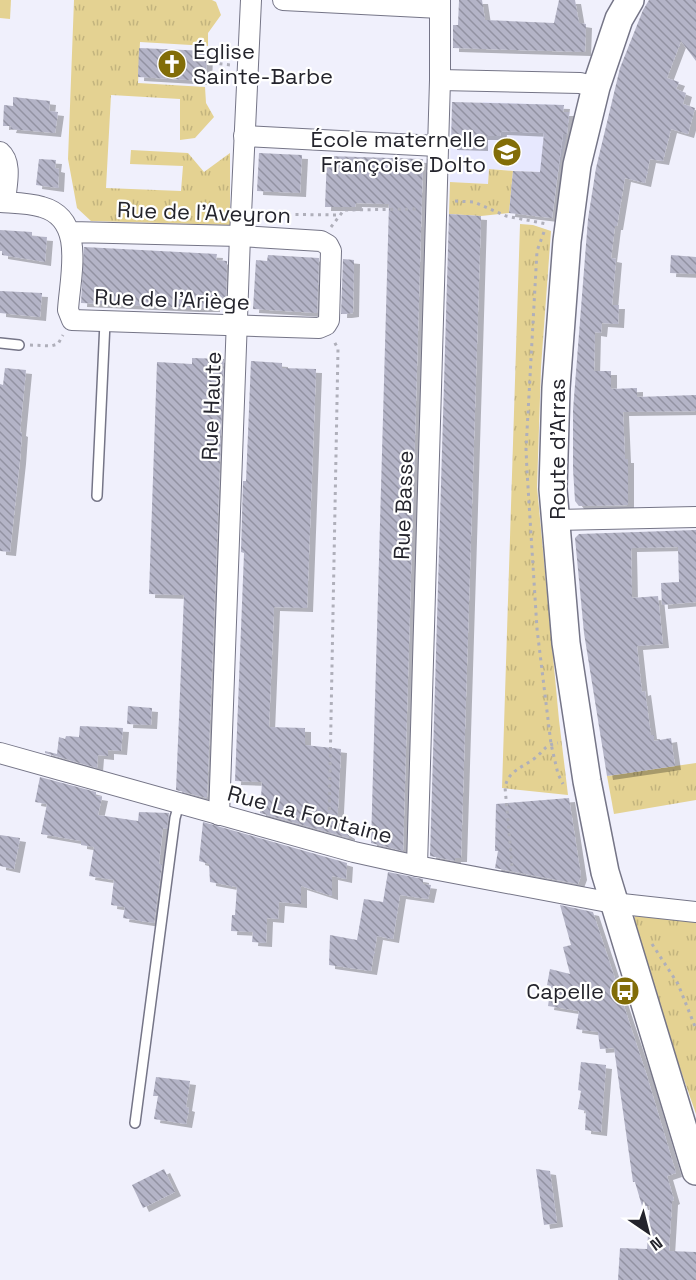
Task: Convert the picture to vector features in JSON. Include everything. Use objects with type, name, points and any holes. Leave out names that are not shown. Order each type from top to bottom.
[{"type":"main road","name":"Route d'Arras","points":[[630,0],[619,19],[596,87],[577,165],[567,241],[556,388],[553,489],[566,643],[600,849],[613,903],[696,1171]]},
{"type":"street","name":"Rue Haute","points":[[219,815],[251,0]]},
{"type":"street","points":[[283,0],[440,4]]},
{"type":"street","name":"Rue Basse","points":[[417,866],[440,80],[440,4]]},
{"type":"street","points":[[440,80],[580,83],[596,87]]},
{"type":"street","points":[[244,136],[437,146]]},
{"type":"street","points":[[0,152],[6,157],[8,165],[2,202],[50,210],[67,223],[71,232]]},
{"type":"street","name":"Rue de l'Aveyron","points":[[71,232],[240,236],[326,246]]},
{"type":"street","name":"Rue de l'Ariège","points":[[71,232],[68,310],[70,318],[105,322],[319,328],[326,325]]},
{"type":"street","points":[[326,246],[329,320],[326,325]]},
{"type":"street","points":[[556,520],[696,518]]},
{"type":"street","name":"Rue La Fontaine","points":[[0,753],[328,845],[417,866],[613,903],[696,912]]},
{"type":"lane","points":[[97,496],[105,322]]},
{"type":"lane","points":[[0,343],[19,345]]},
{"type":"lane","points":[[135,1123],[175,818],[179,804]]},
{"type":"path","points":[[326,246],[344,210],[474,201],[506,216],[555,226],[554,239],[567,241]]},
{"type":"path","points":[[241,213],[340,215]]},
{"type":"path","points":[[19,345],[51,346],[58,344],[62,340],[66,322],[70,318]]},
{"type":"path","points":[[326,325],[338,349],[328,845]]},
{"type":"path","points":[[514,884],[505,787],[507,779],[516,769],[535,758],[548,745],[581,739]]},
{"type":"path","points":[[649,939],[678,984],[696,1029]]},
{"type":"shaded area","name":"École maternelle Françoise Dolto","points":[[483,102],[564,105],[563,112],[570,112],[558,173],[489,169],[488,184],[450,182],[451,124],[482,125]]},
{"type":"green space","points":[[0,0],[11,0],[10,19],[0,18]]},
{"type":"green space","points":[[74,0],[212,0],[216,2],[221,15],[208,33],[208,46],[140,42],[138,83],[205,87],[206,103],[214,117],[195,138],[180,140],[180,99],[111,95],[106,188],[181,191],[183,166],[130,164],[131,150],[188,153],[204,172],[230,153],[230,225],[91,221],[77,208],[68,159]]},
{"type":"green space","points":[[489,169],[513,171],[509,213],[481,216],[449,214],[450,182],[488,184]]},
{"type":"green space","points":[[520,224],[533,225],[551,231],[541,367],[537,487],[568,795],[502,788]]},
{"type":"green space","points":[[696,763],[696,800],[614,814],[607,776]]},
{"type":"green space","points":[[635,916],[696,922],[696,1114],[631,928]]},
{"type":"building","points":[[459,0],[482,0],[485,20],[554,23],[559,0],[575,0],[579,23],[586,24],[585,52],[453,48],[453,25],[458,25]]},
{"type":"building","points":[[649,0],[696,0],[696,61],[681,41],[667,78],[679,82],[676,89],[686,93],[683,104],[695,108],[688,134],[671,129],[663,161],[650,159],[645,183],[625,178],[611,258],[616,259],[612,305],[619,305],[618,324],[602,323],[601,333],[595,332],[594,371],[611,371],[611,389],[637,388],[637,397],[696,395],[696,411],[623,412],[625,459],[628,459],[628,505],[579,506],[575,501],[573,469],[573,410],[588,219],[596,168],[620,68]]},
{"type":"building","name":"Église Sainte-Barbe","points":[[139,48],[207,51],[206,81],[138,77]]},
{"type":"building","points":[[13,97],[50,101],[49,111],[58,112],[55,133],[10,129],[11,126],[3,126],[4,105],[13,106]]},
{"type":"building","points":[[452,102],[564,105],[563,112],[569,112],[567,134],[563,134],[552,218],[509,213],[513,171],[540,172],[544,133],[501,131],[500,136],[482,136],[482,147],[451,146]]},
{"type":"building","points":[[259,153],[302,155],[300,193],[257,191]]},
{"type":"building","points":[[327,156],[423,159],[403,851],[371,843],[389,204],[356,203],[355,207],[325,207]]},
{"type":"building","points":[[39,159],[56,160],[55,168],[59,169],[58,188],[36,185]]},
{"type":"building","points":[[449,214],[481,216],[461,858],[455,858],[455,861],[430,856]]},
{"type":"building","points":[[0,230],[32,232],[32,236],[47,237],[45,262],[2,255]]},
{"type":"building","points":[[84,247],[217,254],[216,260],[227,261],[226,304],[214,304],[214,308],[193,308],[81,303]]},
{"type":"building","points":[[268,255],[319,258],[317,313],[253,309],[256,260],[267,261]]},
{"type":"building","points":[[671,255],[696,257],[696,274],[670,273]]},
{"type":"building","points":[[343,259],[354,260],[353,313],[346,314],[341,314]]},
{"type":"building","points":[[0,291],[42,293],[40,317],[0,313]]},
{"type":"building","points":[[192,358],[224,359],[207,798],[176,790],[184,595],[149,594],[157,362],[192,364]]},
{"type":"building","points":[[251,361],[282,363],[282,368],[316,369],[307,608],[274,607],[269,727],[305,728],[305,745],[341,749],[337,828],[349,835],[349,838],[260,813],[262,782],[235,781],[244,553],[241,552],[243,481],[246,481]]},
{"type":"building","points":[[5,368],[26,370],[20,432],[22,433],[20,460],[10,552],[0,551],[0,384],[3,385]]},
{"type":"building","points":[[696,530],[696,602],[662,605],[661,583],[679,582],[678,547],[631,548],[632,598],[658,596],[663,644],[637,646],[642,692],[645,691],[651,735],[654,735],[654,741],[671,738],[675,766],[607,776],[584,633],[575,538],[579,534]]},
{"type":"building","points":[[128,706],[152,708],[151,725],[127,724]]},
{"type":"building","points":[[80,726],[123,728],[121,751],[108,750],[108,756],[98,755],[97,768],[45,753],[45,751],[57,754],[59,737],[65,739],[66,736],[79,737]]},
{"type":"building","points":[[40,777],[96,792],[96,796],[102,797],[98,815],[138,821],[139,812],[169,813],[167,829],[163,828],[159,864],[162,864],[154,923],[123,918],[125,907],[111,905],[114,880],[89,876],[94,847],[81,845],[81,841],[41,834],[47,804],[35,802]]},
{"type":"building","points":[[569,798],[581,876],[578,884],[495,868],[498,851],[495,851],[496,804]]},
{"type":"building","points":[[203,822],[347,863],[346,879],[332,876],[332,896],[301,886],[301,904],[279,902],[278,919],[267,918],[266,943],[252,942],[253,932],[231,931],[232,915],[235,915],[237,887],[210,882],[209,864],[199,861]]},
{"type":"building","points":[[0,835],[20,838],[14,869],[0,866]]},
{"type":"building","points":[[388,872],[423,879],[423,884],[431,885],[428,899],[400,895],[393,939],[377,936],[371,971],[329,965],[330,935],[357,940],[364,899],[383,902]]},
{"type":"building","points":[[560,905],[593,912],[676,1173],[667,1176],[674,1200],[672,1201],[669,1251],[696,1252],[696,1280],[618,1280],[620,1248],[647,1249],[650,1206],[642,1206],[635,1182],[633,1182],[614,1048],[600,1049],[598,1032],[576,1029],[579,1011],[548,1006],[551,986],[547,985],[550,969],[570,974],[563,947],[571,945]]},
{"type":"building","points":[[581,1062],[606,1065],[601,1132],[585,1130],[586,1111],[578,1109],[581,1091],[578,1090]]},
{"type":"building","points":[[156,1077],[190,1081],[186,1124],[154,1119],[158,1096],[153,1096]]},
{"type":"building","points":[[164,1169],[175,1192],[143,1208],[132,1185]]},
{"type":"building","points":[[536,1169],[550,1171],[557,1223],[544,1225]]},
{"type":"place","name":"Église Sainte-Barbe","points":[[172,64]]},
{"type":"place","name":"École maternelle Françoise Dolto","points":[[507,152]]},
{"type":"place","name":"Capelle","points":[[625,991]]}]
